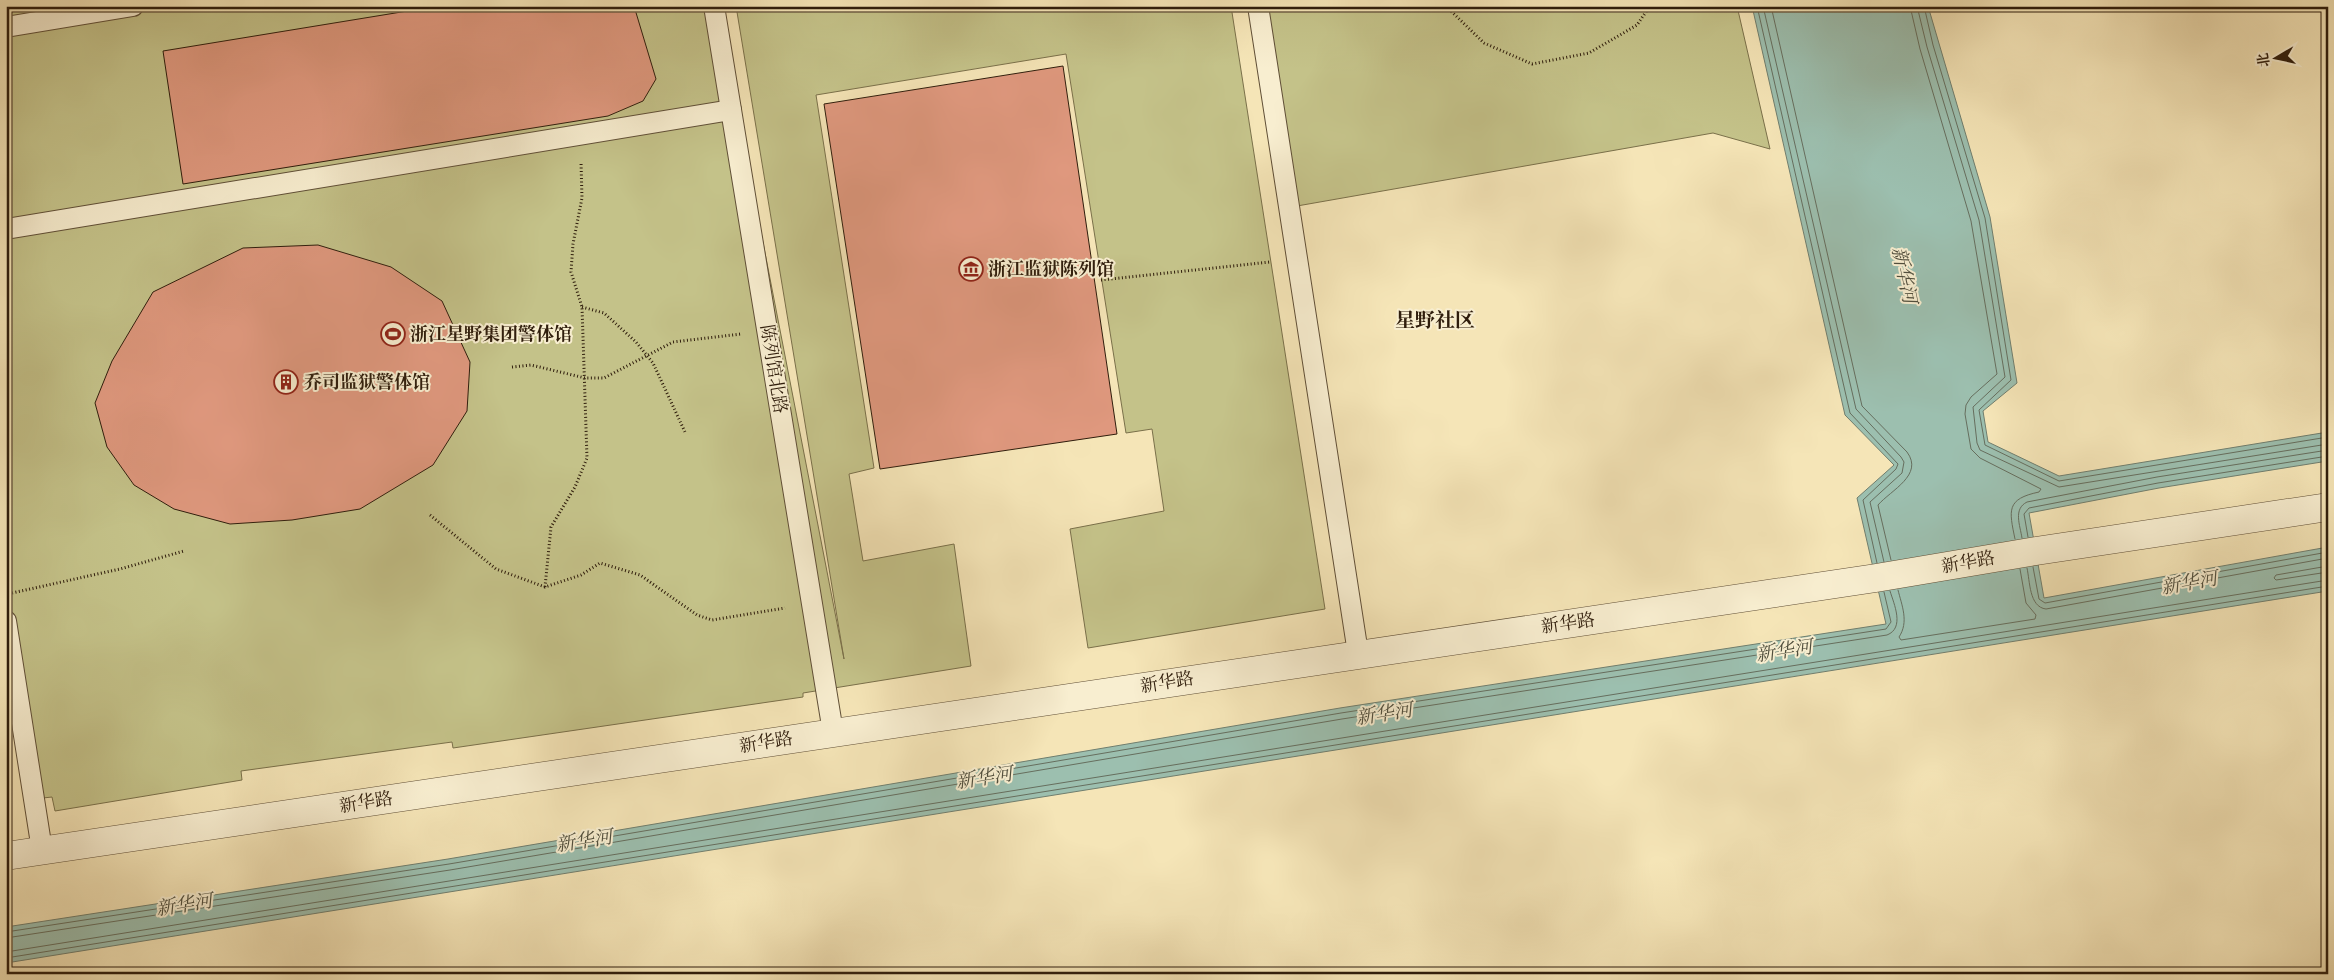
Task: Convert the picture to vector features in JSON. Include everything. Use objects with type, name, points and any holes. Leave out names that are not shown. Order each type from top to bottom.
[{"type":"street","name":"新华路","points":[[6,856],[1358,653],[1876,578],[2036,551],[2328,507]]},
{"type":"lane","points":[[6,27],[133,6]]},
{"type":"lane","name":"陈列馆北路","points":[[714,6],[833,732]]},
{"type":"lane","points":[[1258,6],[1358,653]]},
{"type":"lane","points":[[6,229],[731,110]]},
{"type":"lane","points":[[6,622],[42,850]]},
{"type":"path","points":[[1442,6],[1452,12],[1484,43],[1532,64],[1588,53],[1637,24],[1650,6]]},
{"type":"path","points":[[545,587],[551,528],[575,487],[587,458],[582,307],[571,272],[573,244],[582,198],[580,135]]},
{"type":"path","points":[[1102,280],[1297,259]]},
{"type":"path","points":[[582,307],[604,313],[636,342],[646,355],[685,432]]},
{"type":"path","points":[[512,367],[531,365],[585,378],[604,378],[674,342],[710,339],[767,330]]},
{"type":"path","points":[[430,516],[496,569],[545,587],[581,575],[600,563],[640,575],[697,615],[712,620],[812,604]]},
{"type":"path","points":[[6,594],[120,569],[184,551]]},
{"type":"shaded area","name":"浙江星野集团警体馆","points":[[6,6],[717,6],[844,659],[736,6],[1231,6],[1325,609],[1088,648],[1070,529],[1164,511],[1152,429],[1126,433],[1066,54],[816,95],[874,468],[849,474],[863,561],[954,544],[971,666],[803,693],[803,697],[453,748],[452,742],[241,771],[242,780],[55,811],[52,797],[34,799],[6,661]]},
{"type":"shaded area","points":[[1266,6],[1737,6],[1770,149],[1713,133],[1297,206]]},
{"type":"water","name":"新华河","points":[[1752,6],[1928,6],[1990,217],[2017,383],[1983,411],[1988,442],[2059,476],[2328,432],[2328,461],[2159,488],[2029,513],[2044,598],[2328,547],[2328,591],[6,963],[6,927],[448,859],[1340,708],[1886,624],[1857,498],[1894,465],[1845,415]]},
{"type":"building","points":[[438,6],[634,6],[656,79],[643,101],[608,116],[183,184],[163,51]]},
{"type":"building","name":"浙江监狱陈列馆","points":[[1063,66],[1117,434],[880,469],[824,104]]},
{"type":"building","name":"乔司监狱警体馆","points":[[318,245],[391,267],[442,301],[470,362],[467,411],[433,465],[360,509],[292,520],[230,524],[174,509],[134,485],[107,447],[95,403],[112,361],[153,292],[243,248]]},
{"type":"place","name":"浙江监狱陈列馆","points":[[971,269]]},
{"type":"place","name":"浙江星野集团警体馆","points":[[393,334]]},
{"type":"place","name":"乔司监狱警体馆","points":[[286,382]]},
{"type":"district","name":"星野社区","points":[[1435,320]]}]
